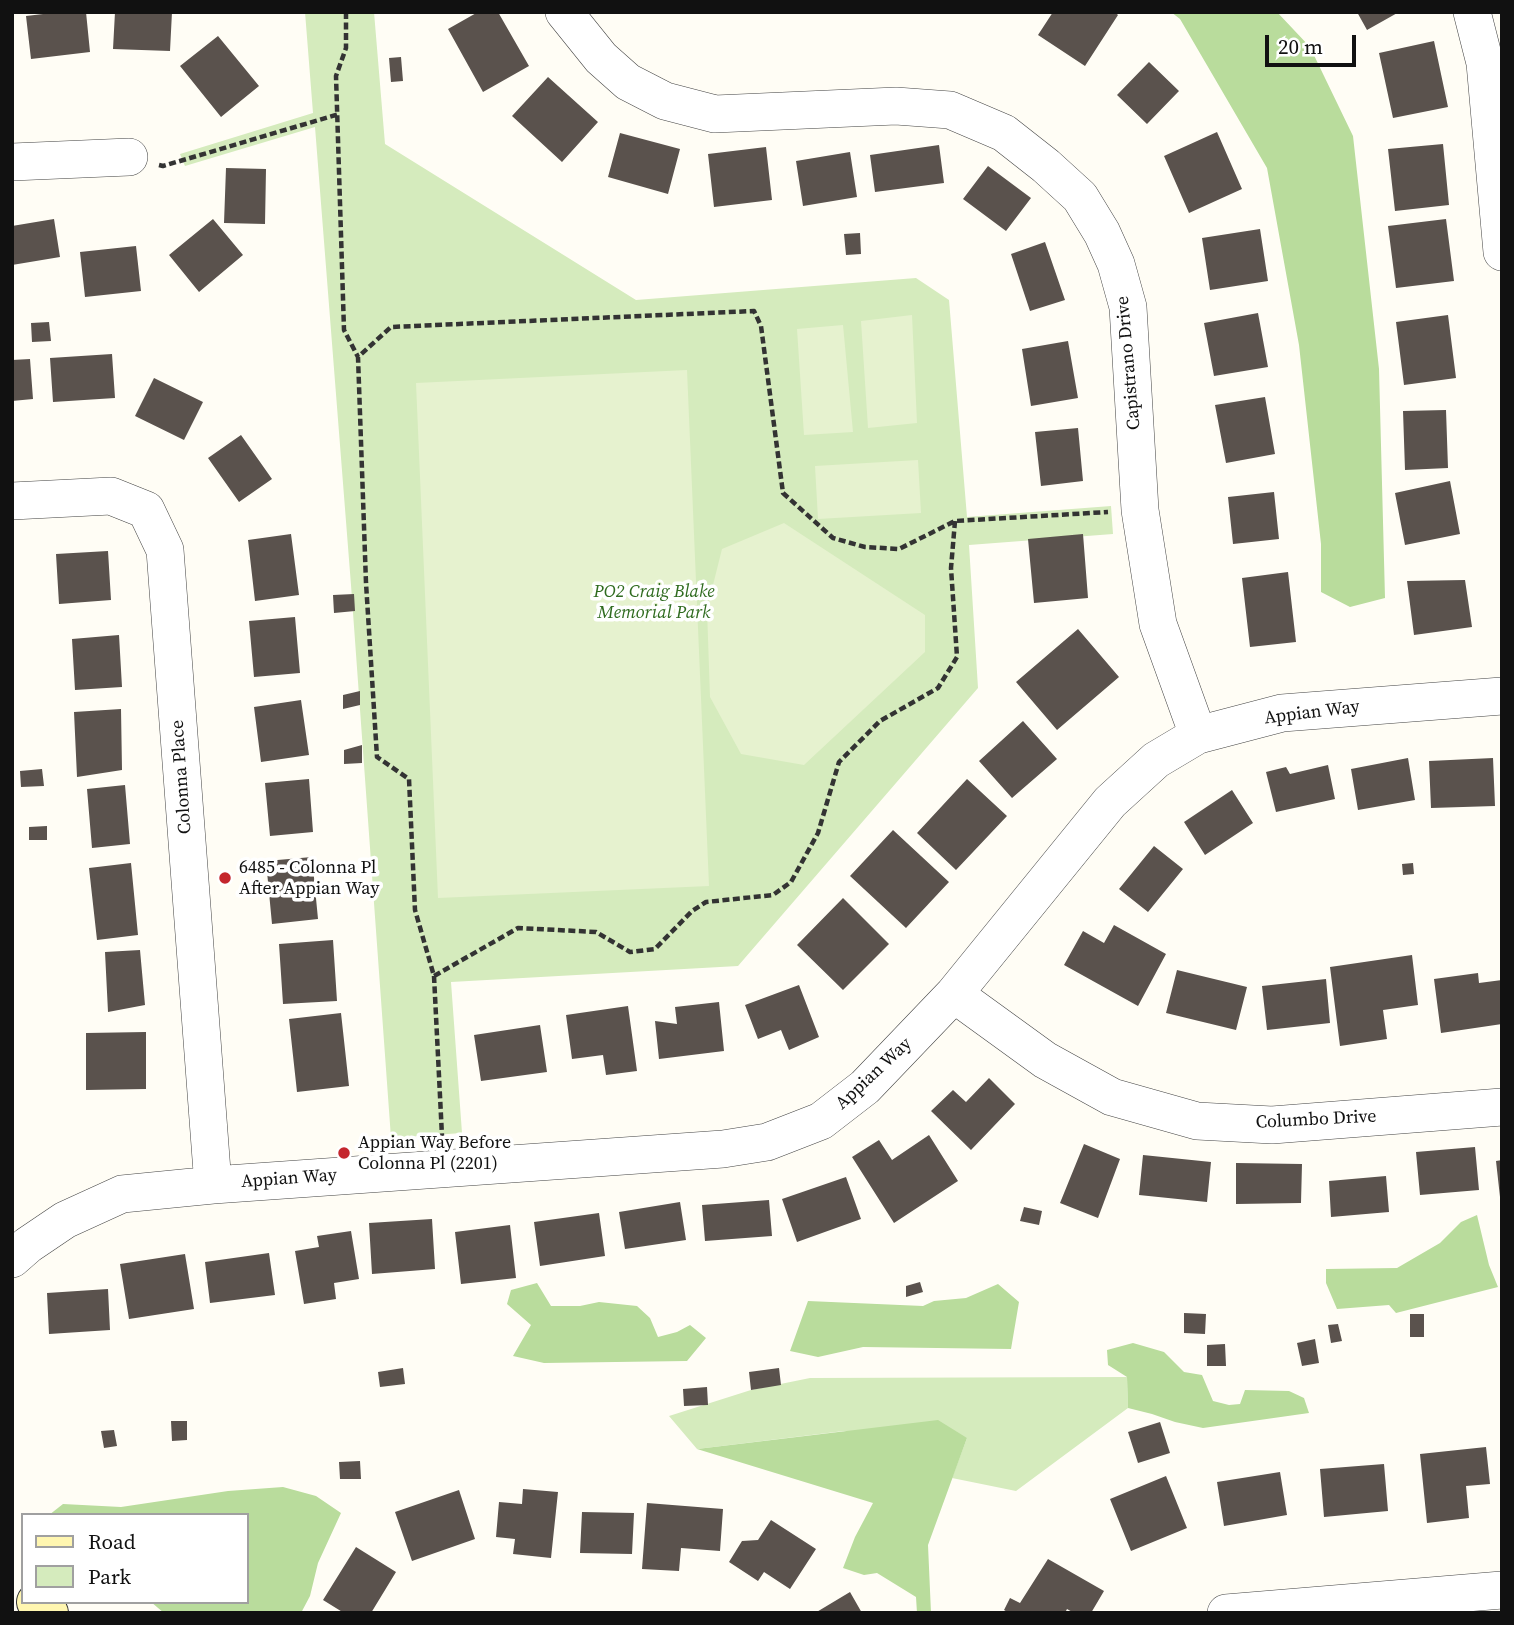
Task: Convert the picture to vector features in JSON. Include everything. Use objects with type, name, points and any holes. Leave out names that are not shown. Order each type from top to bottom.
[{"type":"street","name":"Capistrano Drive","points":[[564,12],[601,58],[628,82],[664,101],[715,114],[895,106],[950,110],[1003,133],[1046,166],[1080,197],[1102,233],[1116,264],[1128,307],[1140,510],[1157,624],[1198,735]]},
{"type":"street","points":[[1472,12],[1485,63],[1502,252]]},
{"type":"street","points":[[12,162],[129,157]]},
{"type":"street","name":"Colonna Place","points":[[12,502],[111,496],[146,510],[165,550],[214,1185]]},
{"type":"street","name":"Appian Way","points":[[12,1259],[65,1220],[122,1194],[214,1185],[723,1149],[767,1142],[821,1121],[864,1087],[954,994],[1110,802],[1156,760],[1198,735],[1282,713],[1502,696]]},
{"type":"street","name":"Columbo Drive","points":[[954,994],[1045,1060],[1112,1097],[1197,1121],[1272,1125],[1502,1107]]},
{"type":"street","points":[[1226,1613],[1502,1590]]},
{"type":"path","points":[[346,12],[346,48],[336,76],[344,330],[358,357],[366,583],[377,757],[410,779],[415,910],[433,976],[444,1168]]},
{"type":"path","points":[[129,157],[163,166],[339,114]]},
{"type":"path","points":[[358,357],[391,327],[754,311],[761,326],[783,493],[833,538],[876,548],[898,549],[956,521],[1140,510]]},
{"type":"path","points":[[433,976],[518,928],[596,932],[630,952],[655,949],[692,911],[706,902],[773,895],[792,882],[818,832],[839,762],[880,721],[938,688],[957,657],[951,568],[956,521]]},
{"type":"green space","name":"PO2 Craig Blake Memorial Park","points":[[305,12],[374,12],[385,144],[636,300],[916,278],[949,300],[967,517],[1111,506],[1113,534],[969,545],[978,688],[738,966],[451,982],[462,1133],[391,1138],[315,127],[185,166],[180,154],[313,113]]},
{"type":"green space","points":[[1171,12],[1277,12],[1310,47],[1353,136],[1379,369],[1385,598],[1350,607],[1321,592],[1321,544],[1299,345],[1267,168],[1180,19]]},
{"type":"green space","points":[[912,315],[917,423],[868,428],[861,321]]},
{"type":"green space","points":[[843,325],[853,432],[804,435],[797,329]]},
{"type":"green space","points":[[687,370],[709,886],[438,898],[416,383]]},
{"type":"green space","points":[[918,460],[921,513],[818,519],[815,466]]},
{"type":"green space","points":[[784,523],[925,615],[925,652],[804,765],[741,754],[710,697],[707,609],[722,549]]},
{"type":"green space","points":[[1477,1215],[1489,1265],[1498,1287],[1396,1313],[1389,1305],[1337,1309],[1326,1283],[1326,1269],[1397,1268],[1440,1243],[1461,1222]]},
{"type":"green space","points":[[537,1283],[551,1306],[580,1306],[599,1302],[637,1306],[650,1318],[658,1337],[690,1325],[706,1338],[687,1361],[544,1363],[513,1356],[531,1325],[507,1304],[511,1290]]},
{"type":"green space","points":[[998,1284],[1019,1302],[1011,1349],[863,1347],[818,1357],[790,1351],[808,1301],[923,1306],[934,1301],[966,1298]]},
{"type":"green space","points":[[1133,1343],[1164,1352],[1184,1372],[1202,1375],[1213,1401],[1229,1405],[1240,1404],[1245,1390],[1289,1391],[1304,1398],[1309,1413],[1203,1428],[1128,1408],[1127,1377],[1108,1365],[1107,1350]]},
{"type":"green space","points":[[1127,1377],[1128,1408],[1016,1491],[952,1478],[967,1438],[844,1431],[697,1449],[669,1416],[751,1390],[810,1378]]},
{"type":"green space","points":[[938,1420],[967,1438],[928,1545],[931,1613],[917,1613],[916,1597],[877,1573],[864,1575],[843,1568],[873,1503],[697,1449]]},
{"type":"green space","points":[[283,1487],[316,1496],[341,1513],[318,1563],[310,1596],[301,1613],[164,1613],[153,1604],[248,1604],[248,1513],[52,1513],[63,1504],[121,1507],[228,1491]]},
{"type":"building","points":[[86,12],[90,52],[31,59],[26,16]]},
{"type":"building","points":[[115,12],[172,12],[170,51],[113,49]]},
{"type":"building","points":[[478,12],[498,12],[529,66],[483,92],[448,29]]},
{"type":"building","points":[[1053,12],[1115,12],[1118,15],[1085,66],[1038,35]]},
{"type":"building","points":[[1357,12],[1399,12],[1367,30]]},
{"type":"building","points":[[218,36],[259,86],[221,117],[180,66]]},
{"type":"building","points":[[1434,41],[1448,107],[1393,118],[1379,53]]},
{"type":"building","points":[[401,57],[403,81],[391,82],[389,58]]},
{"type":"building","points":[[1149,62],[1179,91],[1147,124],[1117,95]]},
{"type":"building","points":[[548,77],[598,122],[562,162],[512,116]]},
{"type":"building","points":[[1217,132],[1242,189],[1189,213],[1164,156]]},
{"type":"building","points":[[620,133],[680,149],[668,194],[608,177]]},
{"type":"building","points":[[1443,144],[1449,205],[1395,211],[1388,149]]},
{"type":"building","points":[[939,145],[944,183],[875,192],[870,155]]},
{"type":"building","points":[[766,147],[772,200],[714,207],[708,154]]},
{"type":"building","points":[[850,152],[857,197],[803,206],[796,161]]},
{"type":"building","points":[[988,166],[1031,198],[1006,231],[963,199]]},
{"type":"building","points":[[226,168],[266,169],[265,224],[224,223]]},
{"type":"building","points":[[54,219],[60,257],[12,265],[12,226]]},
{"type":"building","points":[[213,219],[243,255],[199,292],[169,255]]},
{"type":"building","points":[[1446,219],[1454,281],[1396,288],[1388,226]]},
{"type":"building","points":[[1260,229],[1268,281],[1210,290],[1202,238]]},
{"type":"building","points":[[860,233],[861,254],[846,255],[844,234]]},
{"type":"building","points":[[1045,242],[1065,300],[1030,311],[1011,254]]},
{"type":"building","points":[[136,246],[141,291],[85,297],[80,252]]},
{"type":"building","points":[[1258,313],[1268,367],[1214,376],[1204,323]]},
{"type":"building","points":[[1448,315],[1456,378],[1404,385],[1396,322]]},
{"type":"building","points":[[49,322],[51,341],[32,342],[31,323]]},
{"type":"building","points":[[1068,341],[1078,398],[1031,406],[1022,349]]},
{"type":"building","points":[[112,354],[115,398],[53,402],[50,358]]},
{"type":"building","points":[[30,359],[33,399],[12,401],[12,360]]},
{"type":"building","points":[[154,378],[203,402],[184,440],[135,416]]},
{"type":"building","points":[[1265,397],[1275,454],[1226,463],[1215,405]]},
{"type":"building","points":[[1446,410],[1448,468],[1405,470],[1403,411]]},
{"type":"building","points":[[1078,428],[1083,481],[1041,486],[1035,432]]},
{"type":"building","points":[[241,435],[272,479],[239,502],[208,458]]},
{"type":"building","points":[[1450,481],[1460,534],[1405,545],[1395,493]]},
{"type":"building","points":[[1274,492],[1279,539],[1233,544],[1228,497]]},
{"type":"building","points":[[291,534],[299,595],[255,601],[248,540]]},
{"type":"building","points":[[1083,534],[1088,598],[1034,603],[1028,539]]},
{"type":"building","points":[[108,551],[111,600],[59,604],[56,554]]},
{"type":"building","points":[[1288,572],[1296,642],[1250,647],[1242,578]]},
{"type":"building","points":[[1465,580],[1472,627],[1414,635],[1407,581]]},
{"type":"building","points":[[354,594],[355,611],[334,613],[333,595]]},
{"type":"building","points":[[295,617],[300,673],[254,677],[249,621]]},
{"type":"building","points":[[1078,629],[1119,677],[1057,730],[1016,682]]},
{"type":"building","points":[[119,635],[122,687],[75,690],[72,639]]},
{"type":"building","points":[[360,691],[360,705],[343,709],[343,695]]},
{"type":"building","points":[[301,700],[309,755],[261,762],[254,707]]},
{"type":"building","points":[[121,709],[122,770],[77,777],[74,712]]},
{"type":"building","points":[[1023,721],[1057,759],[1012,798],[979,761]]},
{"type":"building","points":[[362,745],[362,763],[344,764],[344,750]]},
{"type":"building","points":[[1408,758],[1415,800],[1358,810],[1351,769]]},
{"type":"building","points":[[1493,758],[1495,806],[1431,808],[1429,761]]},
{"type":"building","points":[[1328,765],[1335,799],[1276,812],[1266,772],[1286,767],[1290,774]]},
{"type":"building","points":[[42,769],[44,786],[21,787],[20,771]]},
{"type":"building","points":[[309,779],[313,832],[270,836],[265,783]]},
{"type":"building","points":[[967,779],[1007,816],[956,870],[917,833]]},
{"type":"building","points":[[125,785],[130,844],[92,848],[87,789]]},
{"type":"building","points":[[1232,790],[1253,823],[1205,855],[1184,822]]},
{"type":"building","points":[[47,826],[47,840],[29,840],[29,827]]},
{"type":"building","points":[[893,830],[949,882],[906,928],[850,876]]},
{"type":"building","points":[[1154,846],[1183,869],[1148,912],[1119,889]]},
{"type":"building","points":[[312,857],[318,919],[272,924],[266,861]]},
{"type":"building","points":[[131,863],[138,935],[97,940],[89,868]]},
{"type":"building","points":[[1413,863],[1414,874],[1403,875],[1402,864]]},
{"type":"building","points":[[843,898],[889,944],[843,990],[797,945]]},
{"type":"building","points":[[1114,925],[1166,954],[1138,1006],[1064,965],[1083,931],[1104,943]]},
{"type":"building","points":[[333,940],[337,1001],[283,1004],[279,944]]},
{"type":"building","points":[[140,950],[145,1005],[108,1012],[105,952]]},
{"type":"building","points":[[1412,955],[1418,1005],[1383,1010],[1387,1039],[1340,1046],[1330,967]]},
{"type":"building","points":[[1177,970],[1247,987],[1236,1030],[1166,1013]]},
{"type":"building","points":[[1478,973],[1479,983],[1502,980],[1502,1024],[1441,1033],[1434,979]]},
{"type":"building","points":[[1326,979],[1330,1023],[1267,1030],[1262,986]]},
{"type":"building","points":[[799,985],[819,1037],[789,1050],[781,1030],[758,1039],[745,1005]]},
{"type":"building","points":[[719,1002],[724,1051],[659,1059],[655,1021],[677,1024],[675,1007]]},
{"type":"building","points":[[628,1006],[637,1071],[606,1075],[603,1055],[572,1059],[566,1015]]},
{"type":"building","points":[[341,1013],[349,1086],[297,1092],[289,1019]]},
{"type":"building","points":[[540,1025],[547,1072],[481,1081],[474,1035]]},
{"type":"building","points":[[146,1032],[146,1089],[86,1090],[86,1033]]},
{"type":"building","points":[[989,1078],[1015,1104],[971,1150],[931,1111],[953,1090],[966,1102]]},
{"type":"building","points":[[929,1135],[958,1181],[894,1223],[852,1157],[879,1140],[892,1160]]},
{"type":"building","points":[[1084,1144],[1120,1159],[1098,1218],[1060,1203]]},
{"type":"building","points":[[1475,1147],[1479,1190],[1420,1195],[1416,1152]]},
{"type":"building","points":[[1143,1155],[1211,1162],[1207,1202],[1139,1195]]},
{"type":"building","points":[[1502,1160],[1502,1196],[1500,1197],[1496,1161]]},
{"type":"building","points":[[1236,1163],[1302,1164],[1301,1203],[1236,1204]]},
{"type":"building","points":[[1386,1176],[1389,1212],[1331,1217],[1329,1181]]},
{"type":"building","points":[[846,1177],[861,1219],[797,1242],[782,1199]]},
{"type":"building","points":[[769,1200],[772,1236],[705,1241],[702,1205]]},
{"type":"building","points":[[680,1202],[686,1240],[625,1249],[619,1212]]},
{"type":"building","points":[[1024,1207],[1042,1211],[1039,1225],[1020,1221]]},
{"type":"building","points":[[599,1213],[605,1256],[540,1266],[534,1222]]},
{"type":"building","points":[[432,1219],[435,1269],[372,1274],[369,1223]]},
{"type":"building","points":[[510,1225],[516,1278],[461,1284],[455,1232]]},
{"type":"building","points":[[351,1231],[359,1279],[334,1283],[336,1299],[304,1304],[295,1251],[319,1247],[317,1236]]},
{"type":"building","points":[[269,1253],[275,1295],[210,1303],[205,1262]]},
{"type":"building","points":[[185,1254],[194,1309],[129,1319],[120,1264]]},
{"type":"building","points":[[920,1282],[923,1292],[906,1297],[906,1286]]},
{"type":"building","points":[[108,1289],[110,1330],[49,1334],[47,1293]]},
{"type":"building","points":[[1184,1313],[1206,1314],[1205,1334],[1184,1333]]},
{"type":"building","points":[[1410,1314],[1424,1314],[1424,1337],[1410,1337]]},
{"type":"building","points":[[1338,1324],[1342,1341],[1331,1343],[1328,1325]]},
{"type":"building","points":[[1315,1339],[1319,1363],[1302,1366],[1297,1343]]},
{"type":"building","points":[[1225,1344],[1226,1366],[1207,1366],[1207,1345]]},
{"type":"building","points":[[403,1368],[405,1384],[380,1387],[378,1372]]},
{"type":"building","points":[[779,1368],[781,1385],[751,1390],[749,1372]]},
{"type":"building","points":[[707,1387],[708,1405],[684,1406],[683,1389]]},
{"type":"building","points":[[171,1421],[187,1421],[187,1440],[172,1441]]},
{"type":"building","points":[[1160,1422],[1170,1453],[1138,1463],[1128,1432]]},
{"type":"building","points":[[114,1430],[117,1446],[104,1448],[101,1431]]},
{"type":"building","points":[[1486,1447],[1490,1484],[1466,1486],[1469,1518],[1427,1523],[1420,1454]]},
{"type":"building","points":[[360,1461],[361,1479],[340,1479],[339,1462]]},
{"type":"building","points":[[1384,1464],[1388,1511],[1324,1517],[1320,1469]]},
{"type":"building","points":[[1280,1472],[1287,1515],[1224,1526],[1217,1482]]},
{"type":"building","points":[[1166,1476],[1187,1528],[1131,1551],[1110,1499]]},
{"type":"building","points":[[523,1489],[558,1492],[551,1558],[513,1554],[515,1539],[496,1537],[499,1502],[522,1504]]},
{"type":"building","points":[[459,1490],[475,1539],[412,1561],[395,1512]]},
{"type":"building","points":[[647,1503],[723,1509],[720,1551],[681,1548],[679,1571],[642,1569]]},
{"type":"building","points":[[582,1512],[634,1513],[632,1554],[580,1553]]},
{"type":"building","points":[[771,1520],[816,1549],[790,1589],[764,1572],[758,1581],[729,1562],[742,1541],[758,1540]]},
{"type":"building","points":[[356,1547],[396,1572],[371,1613],[344,1613],[323,1600]]},
{"type":"building","points":[[1048,1559],[1104,1591],[1091,1613],[1074,1613],[1067,1609],[1065,1613],[1009,1613],[1004,1610],[1010,1598],[1020,1603]]},
{"type":"building","points":[[850,1592],[862,1613],[815,1613]]},
{"type":"place","name":"6485 - Colonna Pl After Appian Way","points":[[225,878]]},
{"type":"place","name":"Appian Way Before Colonna Pl (2201)","points":[[344,1153]]}]
